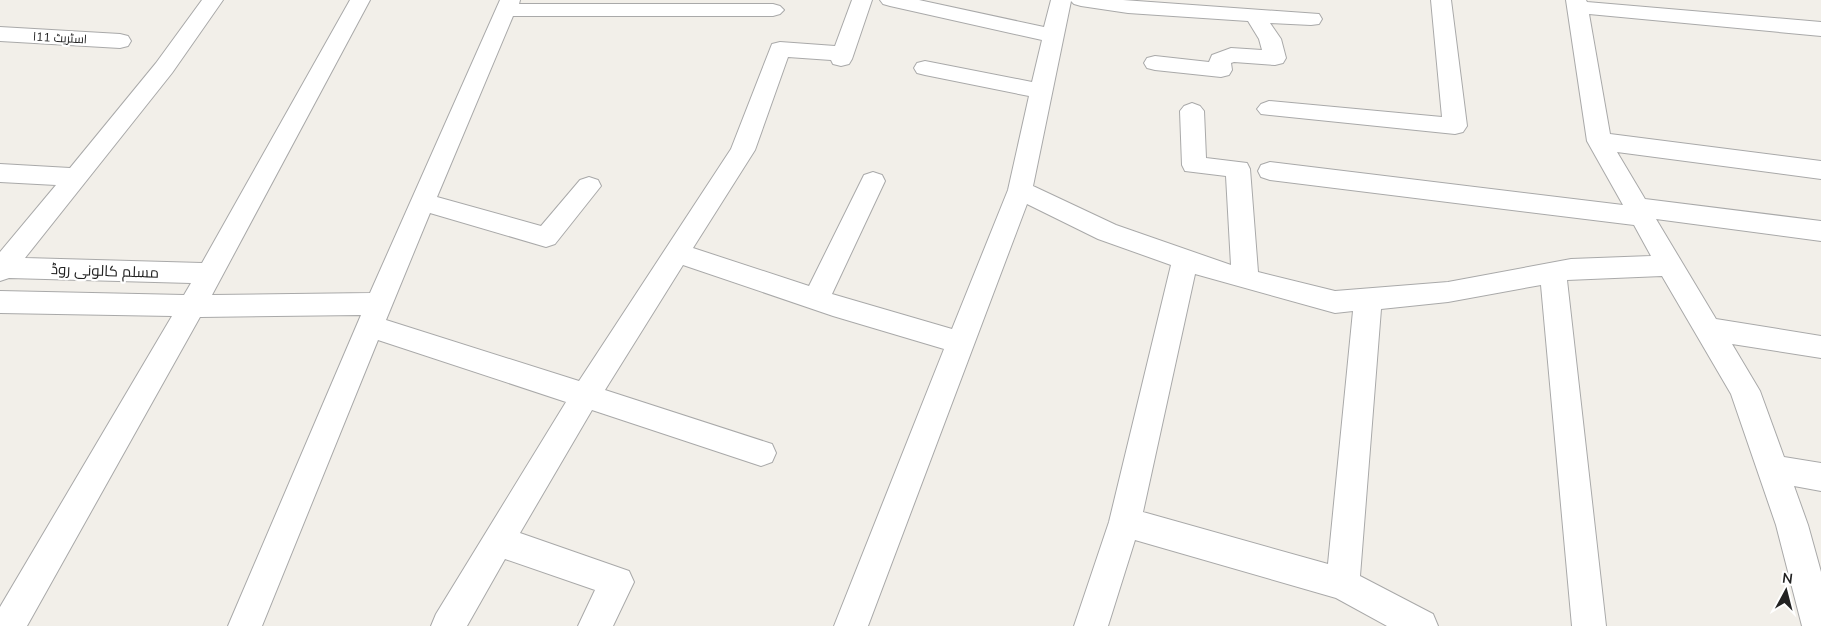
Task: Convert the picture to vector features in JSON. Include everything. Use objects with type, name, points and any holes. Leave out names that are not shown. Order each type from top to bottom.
[{"type":"street","points":[[1,269],[164,68],[213,0]]},
{"type":"street","points":[[8,626],[210,274],[360,0]]},
{"type":"street","points":[[448,626],[585,396],[743,150],[780,49],[842,56],[862,0]]},
{"type":"street","points":[[851,626],[1020,190],[1062,0]]},
{"type":"street","points":[[1081,0],[1128,7],[1165,5],[1245,10],[1311,19]]},
{"type":"street","points":[[1269,109],[1455,126],[1441,0]]},
{"type":"street","points":[[897,1],[1053,36]]},
{"type":"street","points":[[1819,626],[1792,525],[1745,391],[1670,266],[1599,141],[1577,3],[1821,29]]},
{"type":"street","points":[[245,626],[422,202],[508,5],[773,10]]},
{"type":"street","points":[[1155,62],[1221,70],[1220,60],[1231,55],[1275,58],[1270,39],[1245,10]]},
{"type":"street","name":"اسٹریٹ 11ا","points":[[0,34],[120,41]]},
{"type":"street","points":[[925,68],[1042,90]]},
{"type":"street","points":[[1192,111],[1194,165],[1238,170],[1245,278]]},
{"type":"street","points":[[1599,141],[1821,170]]},
{"type":"street","points":[[1270,171],[1821,231]]},
{"type":"street","points":[[0,173],[76,178]]},
{"type":"street","points":[[816,299],[873,181]]},
{"type":"street","points":[[422,202],[546,238],[589,186]]},
{"type":"street","points":[[1020,190],[1107,232],[1185,260],[1335,302],[1448,292],[1571,269],[1670,266]]},
{"type":"street","points":[[677,253],[816,299],[961,343]]},
{"type":"street","points":[[1090,626],[1125,522],[1185,260]]},
{"type":"street","name":"مسلم کالونی روڈ","points":[[1,269],[210,274]]},
{"type":"street","points":[[1553,273],[1589,626]]},
{"type":"street","points":[[1343,584],[1368,299]]},
{"type":"street","points":[[0,302],[192,306],[375,315],[585,396],[761,453]]},
{"type":"street","points":[[1708,329],[1821,347]]},
{"type":"street","points":[[1772,469],[1821,478]]},
{"type":"street","points":[[1125,522],[1343,584],[1421,626]]},
{"type":"street","points":[[498,541],[617,582],[595,626]]}]
